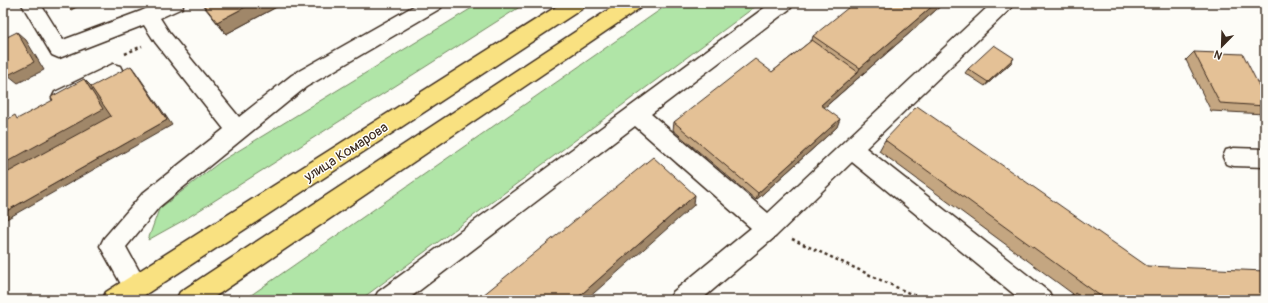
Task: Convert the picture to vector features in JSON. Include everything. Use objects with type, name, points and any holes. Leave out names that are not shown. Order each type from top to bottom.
[{"type":"main road","name":"улица Комарова","points":[[115,300],[576,3]]},
{"type":"main road","points":[[189,300],[633,3]]},
{"type":"lane","points":[[30,3],[60,50],[148,16],[175,3]]},
{"type":"lane","points":[[136,287],[112,246],[151,200],[299,81],[434,3]]},
{"type":"lane","points":[[388,300],[784,3]]},
{"type":"lane","points":[[682,300],[768,228],[1004,3]]},
{"type":"lane","points":[[148,16],[162,37],[238,131]]},
{"type":"lane","points":[[44,108],[113,72]]},
{"type":"lane","points":[[636,114],[768,228]]},
{"type":"lane","points":[[851,149],[1040,300]]},
{"type":"lane","points":[[1234,157],[1265,158]]},
{"type":"path","points":[[113,72],[106,65],[134,49],[162,37]]},
{"type":"path","points":[[768,228],[924,300]]},
{"type":"green space","points":[[480,3],[526,3],[184,220],[148,240],[159,209],[220,162]]},
{"type":"green space","points":[[670,3],[760,3],[360,300],[244,300]]},
{"type":"building","points":[[202,3],[253,3],[217,22]]},
{"type":"building","points":[[854,3],[936,3],[860,68],[813,36]]},
{"type":"building","points":[[17,32],[34,62],[8,75],[3,67],[3,39]]},
{"type":"building","points":[[812,40],[858,72],[821,105],[840,119],[758,193],[674,122],[755,59],[772,72]]},
{"type":"building","points":[[994,45],[1014,58],[988,82],[968,69]]},
{"type":"building","points":[[1194,52],[1243,54],[1259,86],[1265,86],[1265,106],[1220,103]]},
{"type":"building","points":[[131,66],[167,120],[3,213],[3,175],[111,116],[91,87]]},
{"type":"building","points":[[84,79],[103,109],[3,164],[3,122],[15,115],[17,119],[53,100],[51,97]]},
{"type":"building","points":[[917,106],[1147,266],[1265,271],[1265,300],[1106,300],[885,140]]},
{"type":"building","points":[[653,157],[695,195],[575,300],[477,300]]},
{"type":"building","points":[[1075,293],[1084,300],[1069,300]]}]
